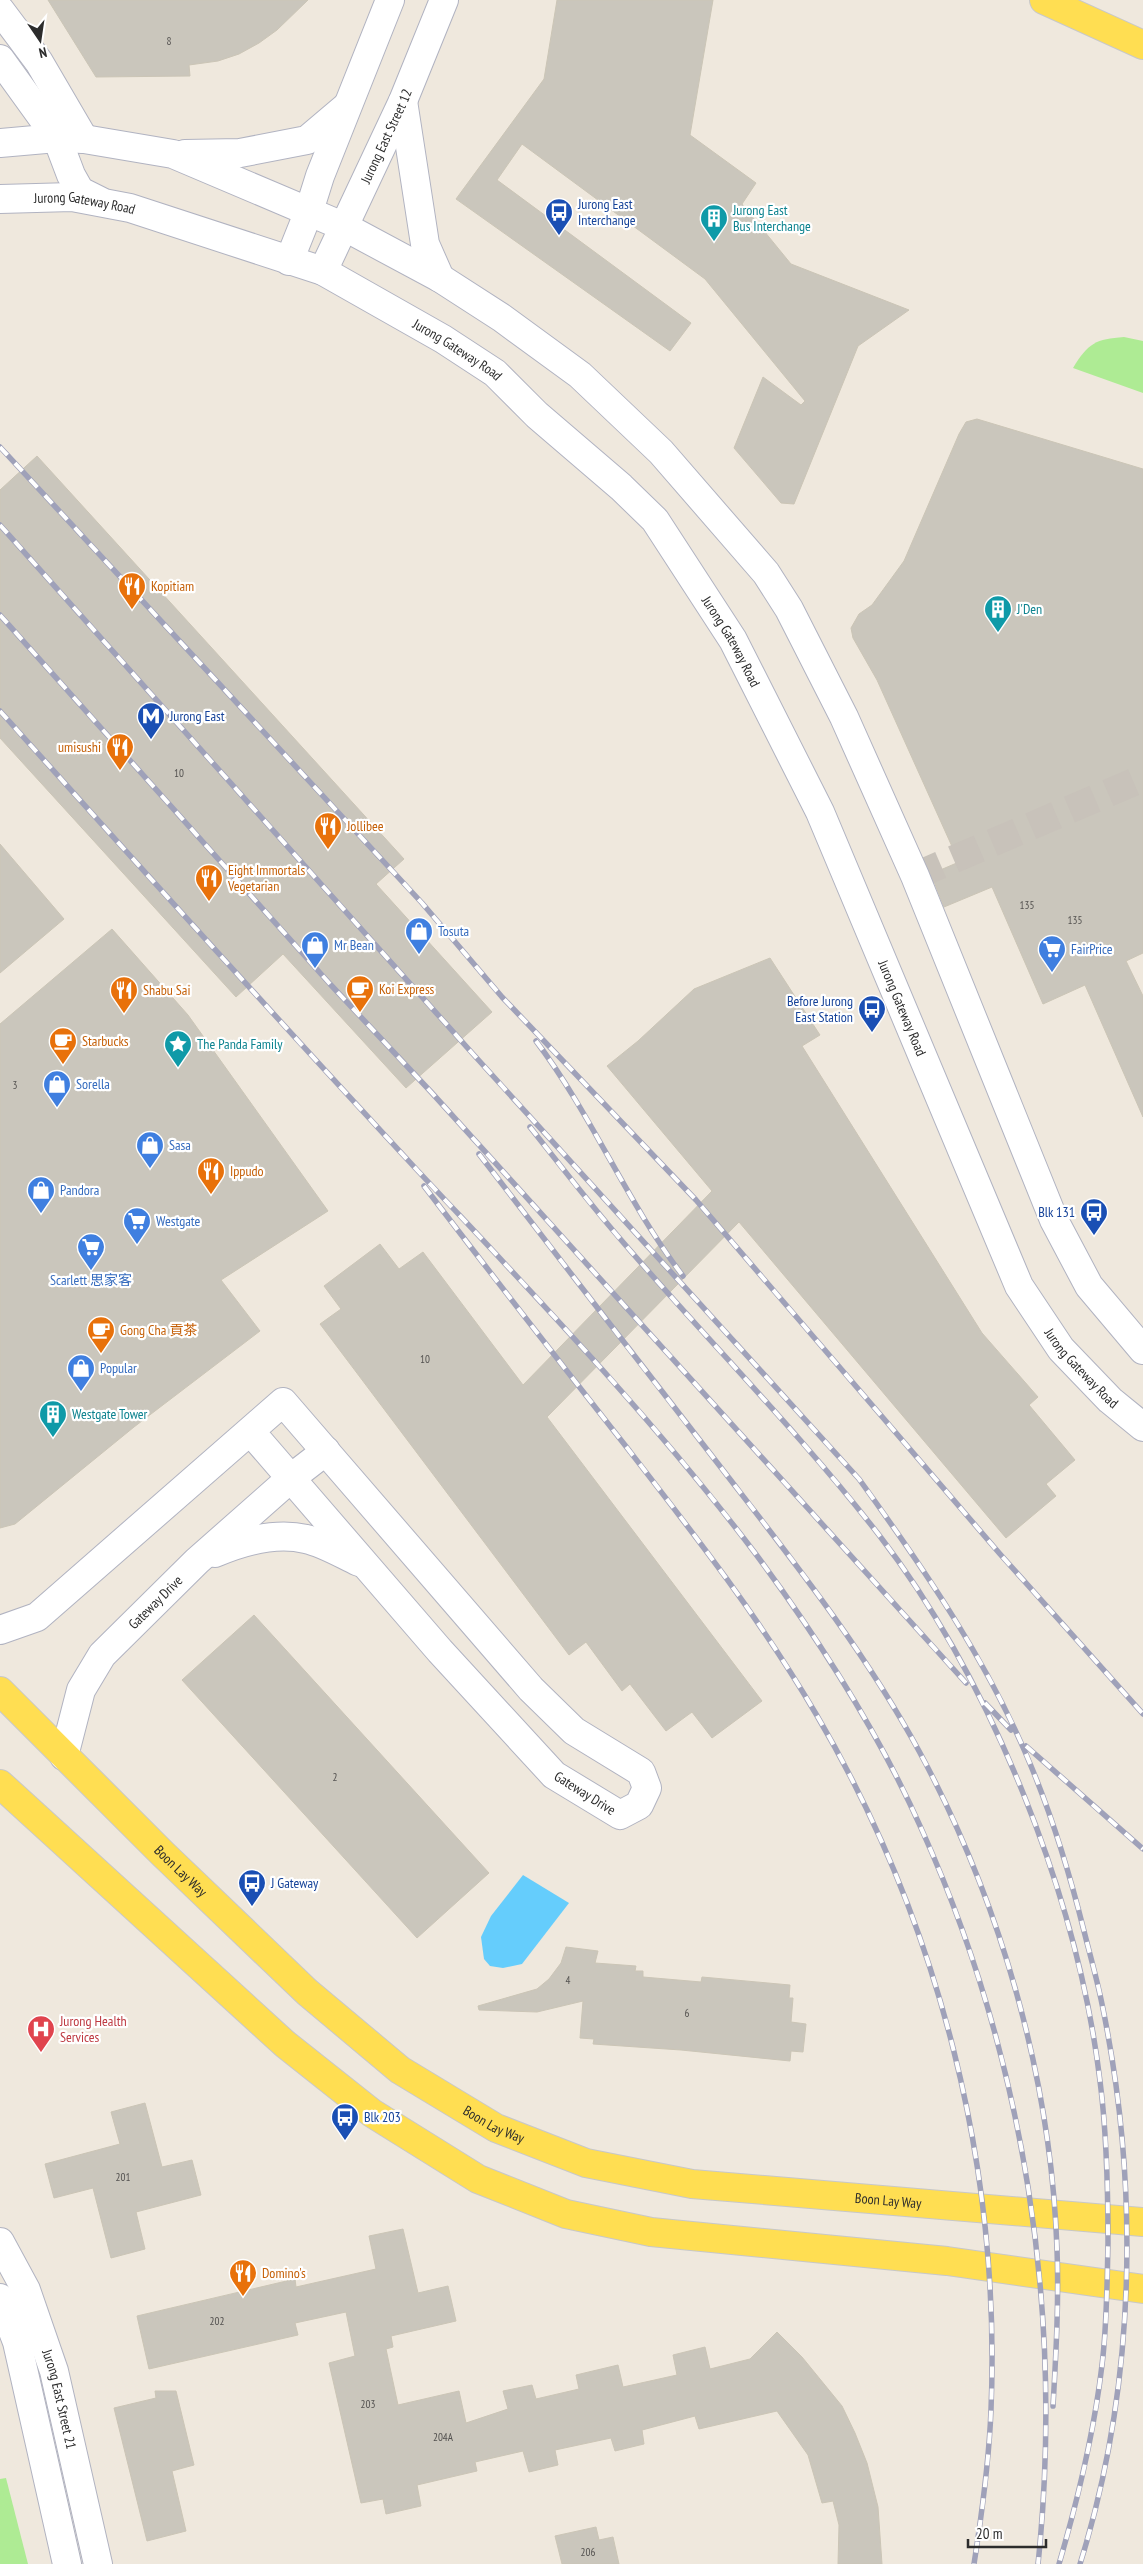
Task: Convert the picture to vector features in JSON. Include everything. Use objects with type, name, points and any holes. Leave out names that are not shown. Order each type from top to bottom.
[{"type":"main road","points":[[289,261],[309,211],[320,176],[390,0]]},
{"type":"main road","name":"Jurong East Street 12","points":[[323,271],[403,101],[444,0]]},
{"type":"main road","points":[[1044,0],[1143,45]]},
{"type":"main road","points":[[0,10],[39,62],[84,139]]},
{"type":"main road","points":[[0,59],[57,138],[71,175],[80,191],[102,202]]},
{"type":"main road","points":[[403,101],[425,244],[440,278]]},
{"type":"main road","points":[[0,142],[57,138],[84,139],[173,154],[240,152],[307,140],[350,103]]},
{"type":"main road","points":[[173,154],[345,227],[440,278],[502,318],[580,375],[661,452],[766,573],[789,609],[818,662],[915,876],[1054,1220],[1088,1286],[1143,1350]]},
{"type":"main road","name":"Jurong Gateway Road","points":[[0,200],[72,197],[130,208],[323,271],[443,339],[495,373],[537,415],[621,486],[655,520],[733,640],[820,812],[1019,1286],[1061,1349],[1110,1400],[1143,1427]]},
{"type":"main road","name":"Gateway Drive","points":[[0,1630],[37,1617],[283,1402],[531,1690],[574,1731],[641,1772],[647,1788],[639,1805],[620,1815],[554,1775],[364,1563],[250,1431]]},
{"type":"main road","name":"Gateway Drive","points":[[64,1756],[81,1690],[102,1655],[197,1561],[291,1478],[326,1451]]},
{"type":"main road","points":[[197,1561],[237,1543],[270,1537],[306,1539],[364,1563]]},
{"type":"main road","name":"Boon Lay Way","points":[[0,1691],[64,1756],[307,1992],[400,2070],[496,2128],[586,2163],[692,2184],[1143,2222]]},
{"type":"main road","points":[[0,1784],[285,2044],[372,2113],[478,2179],[566,2214],[651,2232],[947,2261],[1143,2289]]},
{"type":"main road","name":"Jurong East Street 21","points":[[0,2242],[26,2290],[54,2372],[98,2564]]},
{"type":"main road","name":"Jurong East Street 21","points":[[0,2298],[17,2342],[67,2564]]},
{"type":"green space","points":[[1124,337],[1143,341],[1143,393],[1073,368],[1083,353],[1094,344],[1106,339]]},
{"type":"green space","points":[[6,2478],[28,2564],[0,2564],[0,2479]]},
{"type":"water","points":[[523,1875],[569,1903],[522,1964],[503,1968],[490,1966],[484,1959],[481,1937],[491,1916]]},
{"type":"building","points":[[48,0],[308,0],[277,30],[239,54],[218,61],[189,65],[190,76],[96,77]]},
{"type":"building","name":"Jurong East Bus Interchange","points":[[557,0],[713,0],[690,135],[756,183],[742,204],[791,264],[909,310],[858,346],[794,504],[781,503],[734,448],[763,377],[801,405],[805,401],[705,279],[522,144],[497,180],[691,323],[670,351],[456,199],[544,79]]},
{"type":"building","name":"J'Den","points":[[977,419],[1143,469],[1143,953],[1126,961],[1143,996],[1143,1117],[1085,985],[1043,1004],[992,887],[944,907],[931,874],[959,862],[877,680],[853,638],[851,628],[859,614],[872,605],[904,561],[959,434],[966,422]]},
{"type":"building","points":[[37,456],[404,859],[376,884],[492,1012],[406,1088],[283,954],[236,997],[0,738],[0,490]]},
{"type":"building","points":[[0,844],[64,919],[0,973]]},
{"type":"building","name":"Westgate","points":[[112,929],[188,1015],[328,1211],[221,1280],[260,1331],[134,1427],[15,1524],[0,1528],[0,1024]]},
{"type":"building","points":[[770,958],[820,1035],[802,1046],[982,1333],[1038,1397],[1029,1405],[1075,1460],[1046,1484],[1056,1496],[1006,1538],[739,1222],[547,1417],[762,1701],[712,1738],[692,1712],[666,1731],[630,1684],[622,1691],[586,1642],[569,1655],[320,1324],[341,1309],[324,1286],[380,1244],[399,1269],[423,1252],[523,1385],[712,1191],[607,1066],[638,1041],[694,989]]},
{"type":"building","points":[[254,1615],[489,1873],[417,1938],[182,1680]]},
{"type":"building","points":[[566,1947],[598,1951],[595,1963],[636,1966],[635,1971],[643,1971],[643,1977],[701,1982],[702,1977],[790,1985],[789,1998],[793,1998],[791,2022],[806,2024],[803,2052],[791,2051],[790,2061],[681,2050],[593,2044],[594,2039],[580,2038],[583,2001],[537,2012],[479,2010],[478,2006],[537,1989],[549,1979],[561,1963]]},
{"type":"building","points":[[145,2103],[162,2167],[192,2160],[201,2195],[136,2212],[145,2249],[111,2258],[93,2188],[54,2198],[45,2164],[120,2144],[111,2112]]},
{"type":"building","points":[[403,2229],[418,2293],[448,2286],[456,2321],[391,2336],[393,2347],[386,2349],[398,2405],[459,2391],[466,2423],[508,2409],[503,2391],[532,2385],[536,2399],[579,2389],[576,2375],[618,2365],[623,2387],[677,2375],[673,2355],[705,2347],[710,2369],[750,2359],[777,2332],[802,2357],[842,2406],[855,2433],[867,2463],[878,2507],[882,2564],[838,2564],[839,2525],[833,2501],[822,2503],[808,2455],[777,2411],[699,2429],[695,2416],[642,2430],[644,2444],[615,2451],[611,2438],[555,2450],[558,2465],[529,2472],[523,2451],[475,2462],[477,2471],[417,2485],[421,2506],[386,2514],[383,2499],[361,2503],[329,2363],[355,2356],[346,2312],[295,2323],[298,2335],[149,2369],[137,2316],[295,2279],[296,2287],[376,2269],[369,2236]]},
{"type":"building","points":[[155,2391],[176,2391],[194,2465],[172,2471],[186,2531],[147,2541],[114,2408],[156,2398]]},
{"type":"building","points":[[596,2527],[599,2540],[613,2537],[619,2564],[562,2564],[555,2536]]},
{"type":"tunnel","points":[[915,876],[1143,778]]},
{"type":"railway","points":[[0,447],[422,903],[502,997],[696,1200],[1000,1554],[1143,1714]]},
{"type":"railway","points":[[0,525],[473,1054],[859,1479],[931,1582],[996,1690],[1039,1786],[1073,1889],[1102,2004],[1114,2073],[1122,2144],[1127,2214],[1126,2286],[1122,2356],[1112,2427],[1099,2496],[1080,2564]]},
{"type":"railway","points":[[0,615],[330,984],[432,1093],[966,1683]]},
{"type":"railway","points":[[0,711],[313,1057],[548,1310],[675,1453],[755,1553],[801,1618],[846,1686],[886,1756],[921,1828],[957,1915],[987,2005],[1011,2096],[1028,2188],[1040,2282],[1045,2376],[1045,2470],[1038,2564]]},
{"type":"railway","points":[[536,1041],[575,1099],[644,1219],[683,1276]]},
{"type":"railway","points":[[530,1127],[622,1241],[785,1423],[879,1535],[920,1593],[958,1657],[993,1724],[1024,1794],[1050,1867],[1072,1939],[1089,2011],[1100,2081],[1106,2142],[1108,2243],[1104,2350],[1095,2416],[1085,2466],[1059,2564]]},
{"type":"railway","points":[[479,1154],[825,1604],[897,1713],[948,1808],[974,1868],[997,1929],[1032,2055],[1044,2120],[1053,2184],[1058,2269],[1053,2406]]},
{"type":"railway","points":[[424,1186],[677,1513],[750,1611],[816,1714],[859,1794],[897,1877],[928,1962],[953,2049],[972,2138],[985,2228],[991,2319],[991,2410],[985,2487],[974,2564]]},
{"type":"railway","points":[[985,1703],[1011,1730]]},
{"type":"railway","points":[[1026,1746],[1143,1849]]},
{"type":"place","name":"Jurong East Interchange","points":[[559,236]]},
{"type":"place","name":"Jurong East Bus Interchange","points":[[714,242]]},
{"type":"place","name":"Kopitiam","points":[[132,610]]},
{"type":"place","name":"J'Den","points":[[998,633]]},
{"type":"place","name":"Jurong East","points":[[151,740]]},
{"type":"place","name":"umisushi","points":[[120,771]]},
{"type":"place","name":"Jollibee","points":[[328,850]]},
{"type":"place","name":"Eight Immortals Vegetarian","points":[[209,902]]},
{"type":"place","name":"Tosuta","points":[[419,955]]},
{"type":"place","name":"Mr Bean","points":[[315,969]]},
{"type":"place","name":"FairPrice","points":[[1052,973]]},
{"type":"place","name":"Koi Express","points":[[360,1013]]},
{"type":"place","name":"Shabu Sai","points":[[124,1014]]},
{"type":"place","name":"Before Jurong East Station","points":[[872,1033]]},
{"type":"place","name":"Starbucks","points":[[63,1065]]},
{"type":"place","name":"The Panda Family","points":[[178,1068]]},
{"type":"place","name":"Sorella","points":[[57,1108]]},
{"type":"place","name":"Sasa","points":[[150,1169]]},
{"type":"place","name":"Ippudo","points":[[211,1195]]},
{"type":"place","name":"Pandora","points":[[41,1214]]},
{"type":"place","name":"Blk 131","points":[[1094,1236]]},
{"type":"place","name":"Westgate","points":[[137,1245]]},
{"type":"place","name":"Scarlett 思家客","points":[[91,1271]]},
{"type":"place","name":"Gong Cha 貢茶","points":[[101,1354]]},
{"type":"place","name":"Popular","points":[[81,1392]]},
{"type":"place","name":"Westgate Tower","points":[[53,1438]]},
{"type":"place","name":"J Gateway","points":[[252,1907]]},
{"type":"place","name":"Jurong Health Services","points":[[41,2053]]},
{"type":"place","name":"Blk 203","points":[[345,2141]]},
{"type":"place","name":"Domino's","points":[[243,2297]]}]
